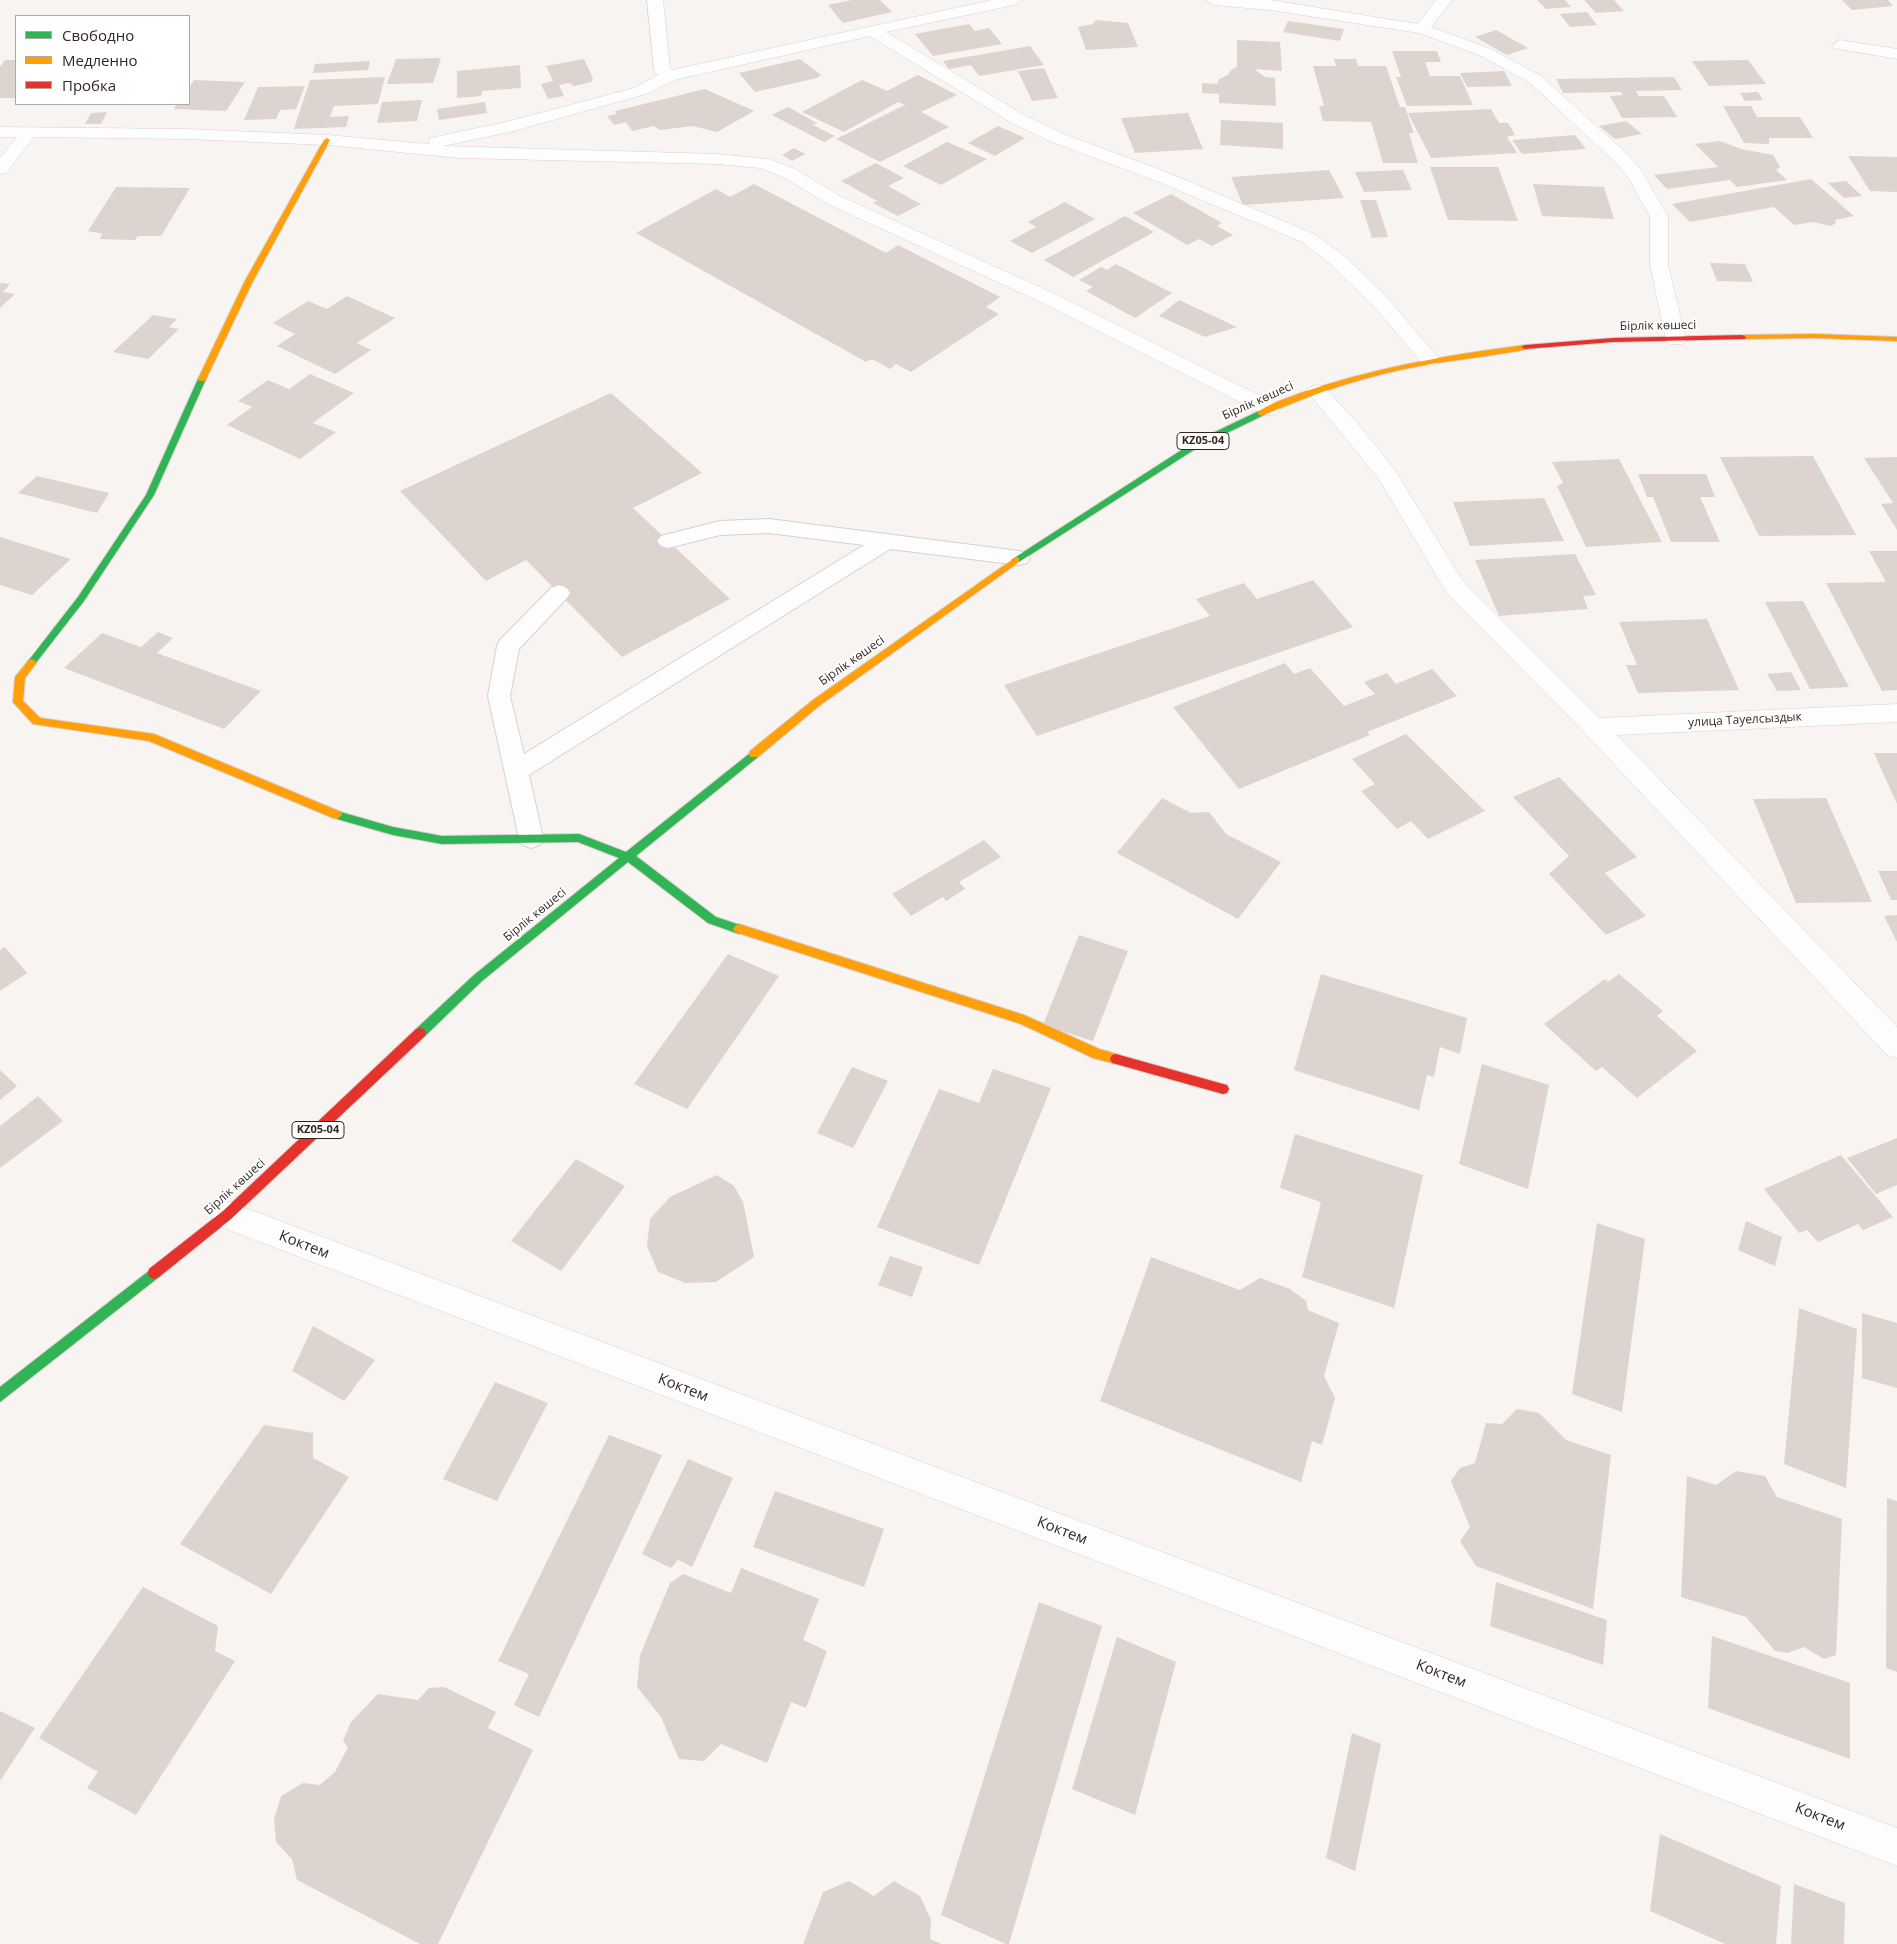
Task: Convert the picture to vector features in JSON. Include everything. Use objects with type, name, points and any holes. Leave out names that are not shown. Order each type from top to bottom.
[{"type":"main road","points":[[327,140],[250,281],[176,433],[150,495],[81,599],[20,677],[18,702],[38,721],[150,736],[344,818],[393,831],[442,840],[579,838],[628,857],[712,920],[1024,1020],[1097,1054],[1223,1089]]},
{"type":"main road","name":"Бірлік көшесі","points":[[0,1395],[227,1215],[478,978],[816,703],[1019,558],[1197,444],[1270,409],[1317,391],[1387,369],[1430,360],[1548,344],[1613,340],[1815,336],[1897,339]]},
{"type":"street","points":[[655,0],[662,70],[668,76]]},
{"type":"street","points":[[415,147],[508,127],[640,91],[668,76],[874,32],[927,17],[1014,0]]},
{"type":"street","points":[[1214,0],[1270,5],[1422,29],[1485,52],[1535,79],[1620,157],[1636,175],[1659,217],[1658,265],[1676,340]]},
{"type":"street","points":[[1422,29],[1444,0]]},
{"type":"street","points":[[874,32],[1018,119],[1058,138],[1160,176],[1308,238],[1335,258],[1379,300],[1430,360]]},
{"type":"street","points":[[1840,46],[1897,54]]},
{"type":"street","points":[[0,132],[186,134],[327,140],[415,147],[459,154],[717,159],[763,163],[790,172],[834,200],[1048,298],[1270,409]]},
{"type":"street","points":[[0,169],[29,133]]},
{"type":"street","points":[[1317,391],[1352,430],[1387,475],[1454,586],[1594,727],[1897,1046]]},
{"type":"street","name":"улица Тауелсыздык","points":[[1594,727],[1897,713]]},
{"type":"street","name":"Коктем","points":[[227,1215],[1897,1847]]},
{"type":"lane","points":[[668,541],[720,528],[768,526],[1019,558]]},
{"type":"lane","points":[[516,771],[887,541]]},
{"type":"lane","points":[[532,838],[499,696],[508,646],[559,594]]},
{"type":"building","points":[[852,0],[880,0],[892,12],[843,23],[828,5]]},
{"type":"building","points":[[1537,0],[1565,0],[1571,7],[1546,9]]},
{"type":"building","points":[[1584,0],[1614,0],[1624,11],[1596,13]]},
{"type":"building","points":[[1842,0],[1888,0],[1893,6],[1852,10]]},
{"type":"building","points":[[1587,12],[1597,25],[1570,27],[1560,14]]},
{"type":"building","points":[[1096,20],[1128,23],[1138,47],[1086,50],[1078,27],[1093,24]]},
{"type":"building","points":[[1288,21],[1344,29],[1340,41],[1283,32]]},
{"type":"building","points":[[969,24],[975,31],[989,28],[1002,44],[933,56],[915,34]]},
{"type":"building","points":[[1496,30],[1528,48],[1507,55],[1475,37]]},
{"type":"building","points":[[1237,40],[1280,42],[1282,71],[1254,69],[1265,77],[1275,78],[1276,106],[1219,103],[1219,94],[1202,93],[1202,83],[1217,84],[1219,79],[1228,75],[1231,70],[1237,67]]},
{"type":"building","points":[[1030,46],[1044,65],[979,76],[971,65],[949,69],[943,61]]},
{"type":"building","points":[[1392,51],[1437,51],[1441,62],[1425,62],[1430,76],[1460,76],[1473,105],[1407,106],[1396,77],[1401,77]]},
{"type":"building","points":[[441,58],[433,83],[387,84],[396,59]]},
{"type":"building","points":[[584,59],[593,78],[591,82],[574,86],[569,83],[559,85],[564,96],[548,99],[541,84],[553,81],[546,66]]},
{"type":"building","points":[[800,59],[821,75],[817,78],[755,92],[739,73]]},
{"type":"building","points":[[1334,59],[1356,59],[1358,66],[1386,66],[1400,107],[1405,107],[1414,133],[1409,133],[1418,163],[1383,163],[1371,122],[1323,121],[1319,106],[1324,106],[1313,66],[1336,66]]},
{"type":"building","points":[[5,60],[15,60],[15,98],[0,98],[0,67]]},
{"type":"building","points":[[1748,60],[1766,84],[1709,86],[1692,61]]},
{"type":"building","points":[[370,61],[368,70],[313,73],[315,64]]},
{"type":"building","points":[[520,65],[521,88],[482,91],[481,96],[457,98],[457,71]]},
{"type":"building","points":[[1044,68],[1058,98],[1032,101],[1018,71]]},
{"type":"building","points":[[1504,71],[1512,86],[1467,87],[1460,73]]},
{"type":"building","points":[[918,75],[957,95],[921,112],[949,127],[880,162],[836,139],[905,105],[898,102],[844,132],[802,112],[862,80],[887,91]]},
{"type":"building","points":[[385,77],[378,104],[334,106],[330,117],[349,116],[346,127],[294,129],[310,80]]},
{"type":"building","points":[[1674,77],[1682,90],[1636,91],[1639,96],[1664,96],[1677,117],[1622,118],[1610,96],[1623,95],[1621,92],[1563,93],[1556,79]]},
{"type":"building","points":[[194,80],[245,82],[226,111],[174,109],[176,105],[190,105],[190,86]]},
{"type":"building","points":[[305,86],[296,109],[280,110],[276,119],[244,120],[258,87]]},
{"type":"building","points":[[705,89],[754,111],[717,132],[693,126],[660,130],[654,126],[632,131],[626,122],[614,125],[607,116],[617,114],[615,111]]},
{"type":"building","points":[[1758,92],[1763,100],[1745,101],[1740,93]]},
{"type":"building","points":[[422,100],[417,121],[377,123],[382,102]]},
{"type":"building","points":[[485,102],[487,113],[439,120],[437,109]]},
{"type":"building","points":[[1723,106],[1751,106],[1757,117],[1800,117],[1813,138],[1769,138],[1769,144],[1744,143]]},
{"type":"building","points":[[788,107],[817,123],[813,125],[835,136],[824,142],[772,115]]},
{"type":"building","points":[[1491,109],[1499,123],[1508,123],[1515,135],[1507,137],[1517,153],[1431,158],[1408,113]]},
{"type":"building","points":[[107,112],[101,124],[85,124],[91,113]]},
{"type":"building","points":[[1188,113],[1203,149],[1135,153],[1121,118]]},
{"type":"building","points":[[1221,120],[1283,123],[1283,149],[1220,145]]},
{"type":"building","points":[[1626,121],[1642,134],[1615,139],[1599,126]]},
{"type":"building","points":[[998,126],[1025,138],[995,156],[968,143]]},
{"type":"building","points":[[1575,135],[1586,149],[1522,154],[1512,140]]},
{"type":"building","points":[[1720,141],[1741,149],[1773,155],[1780,167],[1776,170],[1787,180],[1737,187],[1730,180],[1667,189],[1654,175],[1718,167],[1695,144]]},
{"type":"building","points":[[947,142],[987,159],[941,185],[903,166]]},
{"type":"building","points":[[794,148],[805,154],[792,161],[782,155]]},
{"type":"building","points":[[1848,156],[1897,157],[1897,192],[1870,191]]},
{"type":"building","points":[[876,163],[904,178],[888,186],[921,204],[898,216],[873,203],[877,201],[841,181]]},
{"type":"building","points":[[1430,167],[1498,167],[1518,221],[1448,220]]},
{"type":"building","points":[[1329,170],[1344,198],[1243,205],[1231,177]]},
{"type":"building","points":[[1403,170],[1412,190],[1364,192],[1355,172]]},
{"type":"building","points":[[1811,179],[1854,216],[1835,220],[1836,223],[1831,226],[1813,222],[1794,225],[1774,207],[1690,222],[1672,204]]},
{"type":"building","points":[[1846,181],[1862,196],[1844,198],[1828,183]]},
{"type":"building","points":[[754,184],[886,253],[898,245],[1000,297],[986,307],[999,314],[911,372],[896,364],[890,369],[872,359],[866,362],[636,233],[716,189],[730,197]]},
{"type":"building","points":[[1533,184],[1604,187],[1614,219],[1542,216]]},
{"type":"building","points":[[116,187],[190,188],[161,236],[138,236],[135,240],[99,239],[103,234],[88,231]]},
{"type":"building","points":[[1171,194],[1222,223],[1217,226],[1233,235],[1212,246],[1199,239],[1187,245],[1133,213]]},
{"type":"building","points":[[1360,200],[1376,200],[1388,237],[1372,238]]},
{"type":"building","points":[[1065,202],[1095,219],[1032,253],[1010,241],[1036,227],[1028,222]]},
{"type":"building","points":[[1125,216],[1154,232],[1073,277],[1044,260]]},
{"type":"building","points":[[1710,263],[1745,264],[1753,282],[1717,281]]},
{"type":"building","points":[[1116,264],[1172,293],[1135,318],[1086,291],[1093,287],[1079,280],[1101,267],[1107,270]]},
{"type":"building","points":[[0,283],[10,284],[3,292],[15,294],[0,308]]},
{"type":"building","points":[[347,296],[395,318],[357,343],[371,350],[335,374],[277,346],[295,334],[273,323],[308,301],[327,309]]},
{"type":"building","points":[[1179,300],[1237,327],[1205,337],[1159,316]]},
{"type":"building","points":[[153,315],[177,319],[169,327],[179,329],[148,359],[113,352]]},
{"type":"building","points":[[310,374],[354,393],[313,423],[336,432],[300,459],[227,425],[252,407],[238,401],[268,380],[289,389]]},
{"type":"building","points":[[611,393],[702,473],[633,508],[730,599],[622,657],[526,560],[486,581],[400,491]]},
{"type":"building","points":[[1813,456],[1856,535],[1759,536],[1720,457]]},
{"type":"building","points":[[1897,457],[1897,530],[1881,504],[1893,503],[1864,458]]},
{"type":"building","points":[[1619,459],[1662,542],[1586,547],[1557,486],[1563,483],[1552,462]]},
{"type":"building","points":[[1638,474],[1706,474],[1715,497],[1700,497],[1720,542],[1671,542],[1653,497],[1647,497]]},
{"type":"building","points":[[37,476],[109,493],[97,513],[18,493]]},
{"type":"building","points":[[1544,498],[1564,541],[1470,546],[1453,502]]},
{"type":"building","points":[[0,537],[71,559],[32,595],[0,585]]},
{"type":"building","points":[[1869,551],[1897,551],[1897,690],[1882,691],[1826,583],[1886,582]]},
{"type":"building","points":[[1575,554],[1596,595],[1583,596],[1588,609],[1499,616],[1475,560]]},
{"type":"building","points":[[1313,580],[1353,627],[1037,736],[1004,685],[1210,616],[1196,599],[1244,583],[1257,599]]},
{"type":"building","points":[[1803,601],[1849,687],[1810,689],[1765,602]]},
{"type":"building","points":[[1707,619],[1739,690],[1638,693],[1626,665],[1637,665],[1619,622]]},
{"type":"building","points":[[158,632],[173,638],[157,653],[261,691],[224,729],[64,668],[102,633],[141,647]]},
{"type":"building","points":[[1285,663],[1294,674],[1310,668],[1344,706],[1375,694],[1364,682],[1387,673],[1396,684],[1432,669],[1457,696],[1367,732],[1370,735],[1239,789],[1173,707]]},
{"type":"building","points":[[1791,672],[1801,690],[1777,691],[1767,674]]},
{"type":"building","points":[[1406,734],[1485,811],[1428,839],[1411,821],[1397,829],[1361,791],[1375,784],[1352,759]]},
{"type":"building","points":[[1874,753],[1897,753],[1897,804]]},
{"type":"building","points":[[1559,777],[1637,857],[1605,873],[1646,916],[1606,935],[1549,874],[1569,856],[1513,797]]},
{"type":"building","points":[[1162,798],[1191,813],[1209,812],[1226,834],[1281,862],[1238,919],[1117,853]]},
{"type":"building","points":[[1826,798],[1872,902],[1796,903],[1753,799]]},
{"type":"building","points":[[984,840],[1001,857],[959,882],[965,889],[946,901],[943,897],[911,916],[892,894]]},
{"type":"building","points":[[1878,871],[1897,871],[1897,900],[1891,900]]},
{"type":"building","points":[[1897,915],[1897,942],[1884,916]]},
{"type":"building","points":[[1079,935],[1128,951],[1093,1041],[1043,1025]]},
{"type":"building","points":[[5,947],[27,973],[0,991],[0,950]]},
{"type":"building","points":[[728,954],[779,976],[687,1109],[634,1084]]},
{"type":"building","points":[[1321,974],[1467,1018],[1460,1054],[1440,1047],[1434,1077],[1427,1075],[1419,1110],[1294,1070]]},
{"type":"building","points":[[1619,974],[1663,1011],[1657,1016],[1697,1051],[1637,1098],[1602,1067],[1596,1071],[1544,1024],[1605,979],[1608,982]]},
{"type":"building","points":[[1482,1064],[1549,1085],[1528,1189],[1459,1164]]},
{"type":"building","points":[[852,1067],[888,1081],[853,1148],[817,1133]]},
{"type":"building","points":[[993,1069],[1051,1088],[979,1265],[877,1227],[939,1089],[979,1103]]},
{"type":"building","points":[[0,1070],[17,1086],[0,1100]]},
{"type":"building","points":[[38,1096],[63,1121],[0,1168],[0,1126]]},
{"type":"building","points":[[1295,1134],[1423,1175],[1394,1308],[1302,1277],[1321,1202],[1280,1188]]},
{"type":"building","points":[[1897,1138],[1897,1185],[1876,1194],[1847,1158]]},
{"type":"building","points":[[1841,1155],[1893,1217],[1863,1230],[1858,1224],[1818,1242],[1807,1230],[1799,1233],[1764,1189]]},
{"type":"building","points":[[576,1159],[625,1186],[561,1271],[511,1241]]},
{"type":"building","points":[[717,1175],[734,1186],[743,1202],[754,1257],[716,1282],[685,1283],[658,1272],[647,1246],[650,1219],[670,1197]]},
{"type":"building","points":[[1746,1221],[1782,1237],[1775,1266],[1738,1250]]},
{"type":"building","points":[[1597,1223],[1645,1239],[1622,1412],[1572,1394]]},
{"type":"building","points":[[890,1256],[923,1267],[912,1297],[878,1285]]},
{"type":"building","points":[[1151,1257],[1240,1290],[1260,1278],[1290,1289],[1306,1301],[1308,1310],[1339,1323],[1324,1376],[1335,1398],[1322,1445],[1312,1441],[1301,1482],[1100,1401]]},
{"type":"building","points":[[1799,1308],[1857,1329],[1846,1488],[1784,1464]]},
{"type":"building","points":[[1862,1313],[1897,1323],[1897,1388],[1862,1378]]},
{"type":"building","points":[[313,1326],[375,1360],[344,1401],[292,1371]]},
{"type":"building","points":[[495,1382],[548,1403],[497,1501],[443,1479]]},
{"type":"building","points":[[1517,1409],[1539,1413],[1566,1440],[1611,1455],[1593,1609],[1476,1566],[1460,1541],[1470,1527],[1451,1481],[1460,1468],[1475,1463],[1486,1423],[1502,1424]]},
{"type":"building","points":[[264,1425],[313,1433],[313,1458],[349,1477],[271,1594],[180,1544]]},
{"type":"building","points":[[609,1435],[662,1455],[539,1717],[514,1705],[529,1674],[498,1661]]},
{"type":"building","points":[[688,1459],[733,1478],[692,1567],[678,1560],[671,1568],[642,1554]]},
{"type":"building","points":[[1736,1471],[1765,1476],[1777,1497],[1842,1519],[1836,1655],[1824,1659],[1804,1647],[1788,1653],[1775,1651],[1746,1617],[1681,1597],[1687,1476],[1716,1485]]},
{"type":"building","points":[[775,1491],[884,1529],[864,1587],[753,1547]]},
{"type":"building","points":[[1887,1498],[1897,1501],[1897,1672],[1886,1668]]},
{"type":"building","points":[[741,1568],[819,1599],[803,1640],[827,1651],[806,1708],[791,1702],[767,1763],[721,1744],[704,1761],[679,1759],[661,1717],[637,1687],[640,1655],[670,1583],[683,1574],[731,1593]]},
{"type":"building","points":[[1496,1582],[1607,1620],[1603,1665],[1490,1626]]},
{"type":"building","points":[[143,1587],[218,1626],[215,1651],[235,1661],[136,1815],[87,1788],[98,1772],[39,1738]]},
{"type":"building","points":[[1039,1602],[1102,1626],[1009,1944],[1006,1944],[941,1915]]},
{"type":"building","points":[[1712,1636],[1850,1683],[1850,1759],[1708,1708]]},
{"type":"building","points":[[1117,1637],[1176,1662],[1135,1815],[1072,1789]]},
{"type":"building","points":[[444,1687],[496,1712],[488,1728],[533,1750],[438,1944],[420,1944],[297,1880],[292,1859],[276,1842],[274,1820],[281,1796],[303,1783],[320,1785],[335,1772],[348,1747],[343,1741],[351,1722],[378,1694],[418,1700],[429,1688]]},
{"type":"building","points":[[0,1711],[35,1728],[0,1781]]},
{"type":"building","points":[[1352,1733],[1381,1744],[1355,1871],[1326,1858]]},
{"type":"building","points":[[1660,1834],[1781,1886],[1776,1944],[1725,1944],[1650,1911]]},
{"type":"building","points":[[849,1881],[874,1896],[894,1881],[920,1896],[931,1920],[930,1939],[941,1944],[803,1944],[823,1892]]},
{"type":"building","points":[[1794,1884],[1845,1903],[1844,1944],[1791,1944]]},
{"type":"traffic: fast","points":[[32,662],[81,599],[150,495],[202,379]]},
{"type":"traffic: fast","points":[[1016,560],[1197,444],[1261,413]]},
{"type":"traffic: fast","points":[[420,1033],[478,978],[754,754]]},
{"type":"traffic: fast","points":[[337,815],[393,831],[442,840],[579,838],[629,857],[712,920],[739,929]]},
{"type":"traffic: fast","points":[[0,1395],[154,1273]]},
{"type":"traffic: slow","points":[[202,379],[249,281],[327,140]]},
{"type":"traffic: slow","points":[[1742,337],[1815,336],[1897,339]]},
{"type":"traffic: slow","points":[[1261,413],[1324,387],[1390,369],[1525,347]]},
{"type":"traffic: slow","points":[[754,754],[816,703],[1016,560]]},
{"type":"traffic: slow","points":[[32,662],[20,677],[18,702],[37,721],[150,737],[337,815]]},
{"type":"traffic: slow","points":[[739,929],[1024,1020],[1097,1054],[1116,1059]]},
{"type":"traffic: jam","points":[[1525,347],[1613,340],[1742,337]]},
{"type":"traffic: jam","points":[[154,1273],[227,1215],[420,1033]]},
{"type":"traffic: jam","points":[[1116,1059],[1223,1089]]}]
